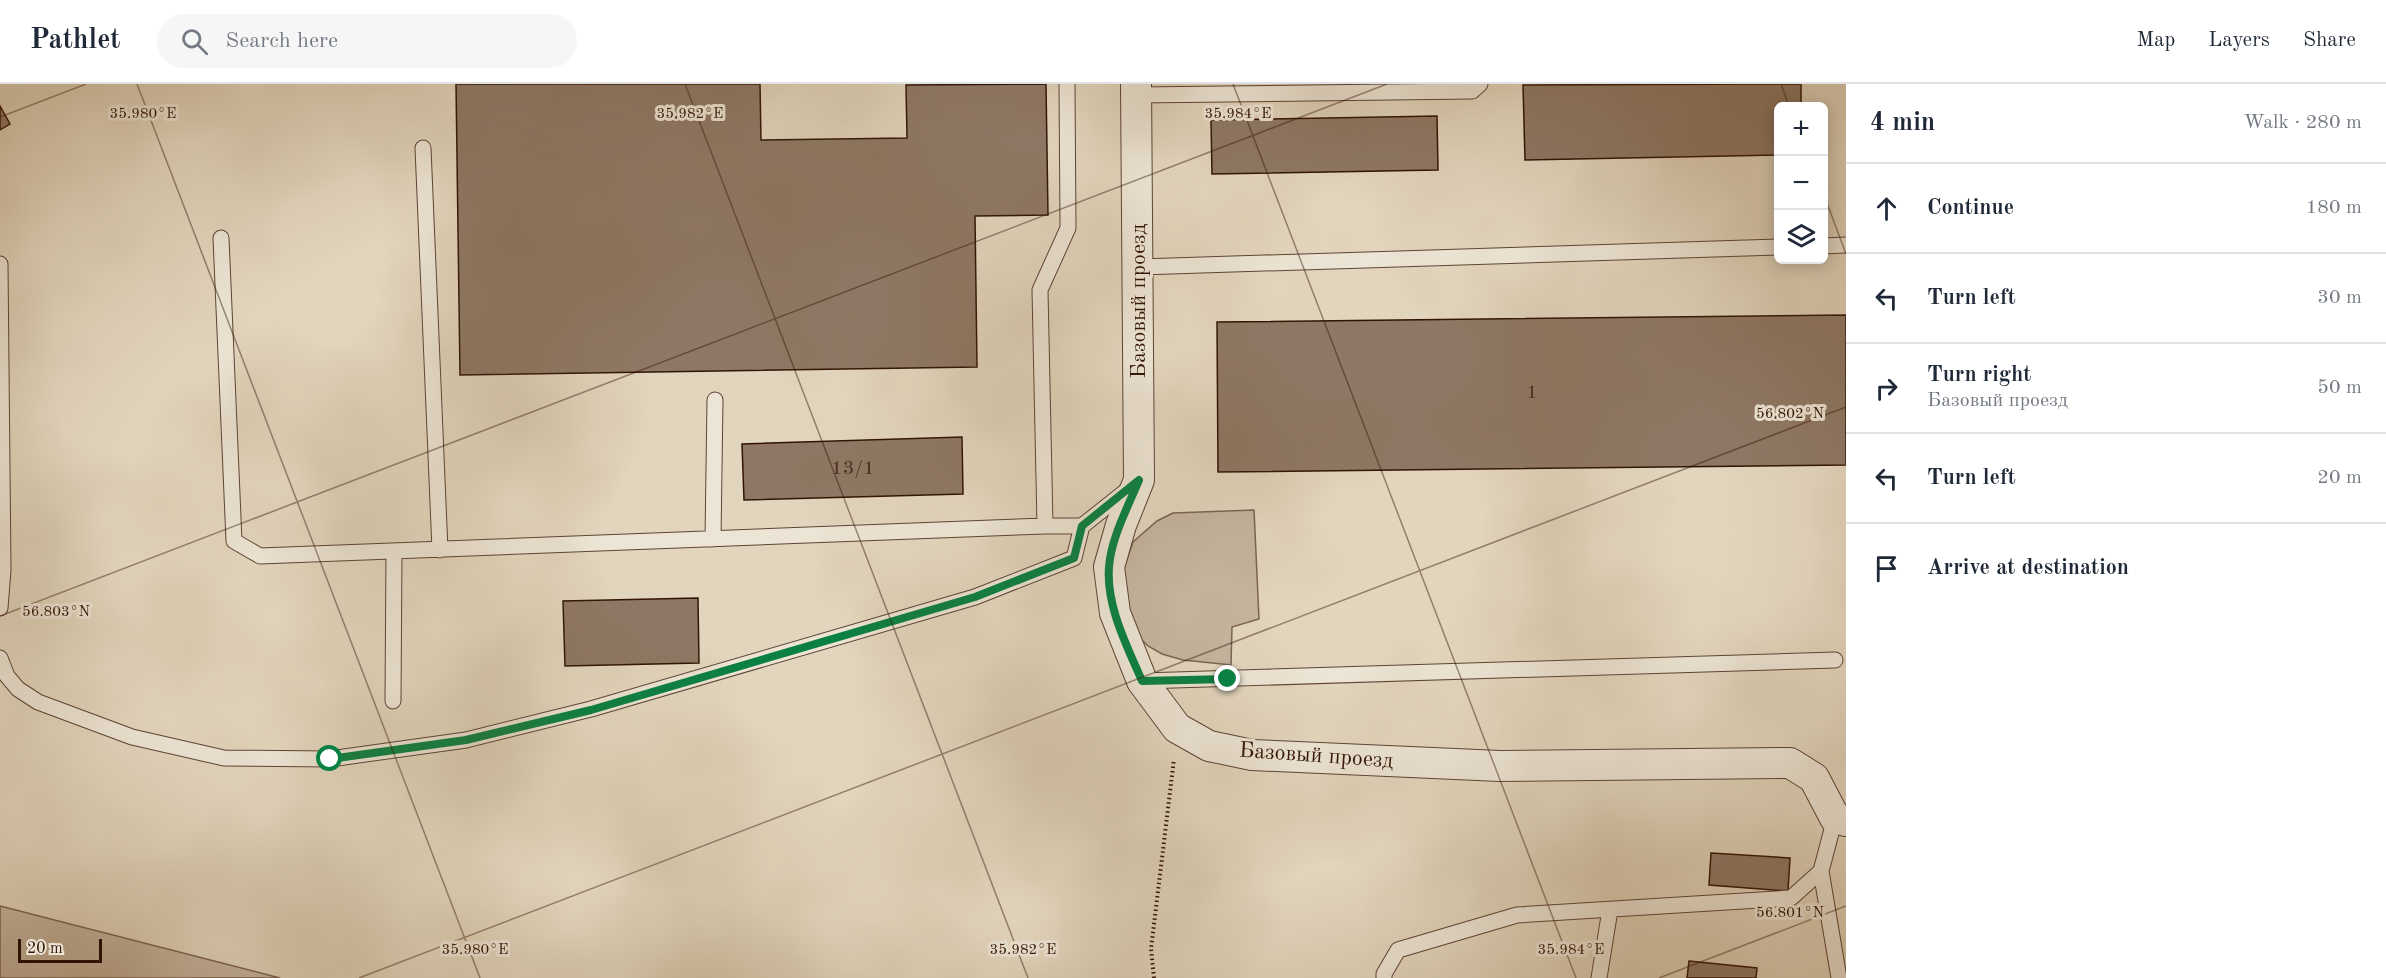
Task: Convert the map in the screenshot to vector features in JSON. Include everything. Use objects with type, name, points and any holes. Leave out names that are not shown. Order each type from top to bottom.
[{"type":"street","name":"Базовый проезд","points":[[1136,89],[1139,480],[1114,546],[1109,567],[1115,613],[1142,681],[1177,728],[1209,746],[1252,755],[1500,766],[1790,763],[1814,778],[1841,819]]},
{"type":"lane","points":[[1045,526],[1040,290],[1068,228],[1067,84]]},
{"type":"lane","points":[[1136,89],[1472,91],[1480,84]]},
{"type":"lane","points":[[423,148],[440,550]]},
{"type":"lane","points":[[221,237],[234,541],[260,556],[1082,526]]},
{"type":"lane","points":[[1828,246],[1846,245]]},
{"type":"lane","points":[[1139,267],[1774,247]]},
{"type":"lane","points":[[0,264],[3,570],[0,608]]},
{"type":"lane","points":[[713,539],[715,400]]},
{"type":"lane","points":[[0,658],[7,676],[18,689],[38,702],[132,737],[224,758],[330,759],[466,740],[591,710],[975,597],[1074,558],[1082,526],[1139,480]]},
{"type":"lane","points":[[393,701],[394,551]]},
{"type":"lane","points":[[1142,681],[1835,660]]},
{"type":"lane","points":[[1384,978],[1398,950],[1516,915],[1791,898],[1821,871],[1841,819]]},
{"type":"lane","points":[[1821,871],[1839,978]]},
{"type":"lane","points":[[1599,978],[1610,910]]},
{"type":"path","points":[[1154,978],[1151,949],[1177,728]]},
{"type":"shaded area","points":[[1254,510],[1259,619],[1232,627],[1231,665],[1183,660],[1162,654],[1148,646],[1138,636],[1120,579],[1133,542],[1157,521],[1173,513]]},
{"type":"shaded area","points":[[0,906],[280,978],[0,978]]},
{"type":"building","points":[[456,84],[760,84],[761,140],[907,138],[906,85],[1046,84],[1048,215],[975,216],[977,367],[460,375]]},
{"type":"building","points":[[1801,84],[1801,102],[1774,102],[1774,155],[1525,160],[1523,85]]},
{"type":"building","points":[[0,106],[10,124],[0,130]]},
{"type":"building","points":[[1437,116],[1438,170],[1212,174],[1211,120]]},
{"type":"building","points":[[1846,315],[1846,465],[1218,472],[1217,322]]},
{"type":"building","points":[[962,437],[963,494],[744,500],[742,444]]},
{"type":"building","points":[[698,598],[699,663],[565,666],[563,601]]},
{"type":"building","points":[[1711,853],[1790,858],[1788,891],[1709,885]]},
{"type":"building","points":[[1689,961],[1757,968],[1756,978],[1687,978]]},
{"type":"route","points":[[330,759],[466,740],[591,710],[975,597],[1074,558],[1082,526],[1139,480],[1121,525],[1109,567],[1115,613],[1142,681],[1228,679]]}]
